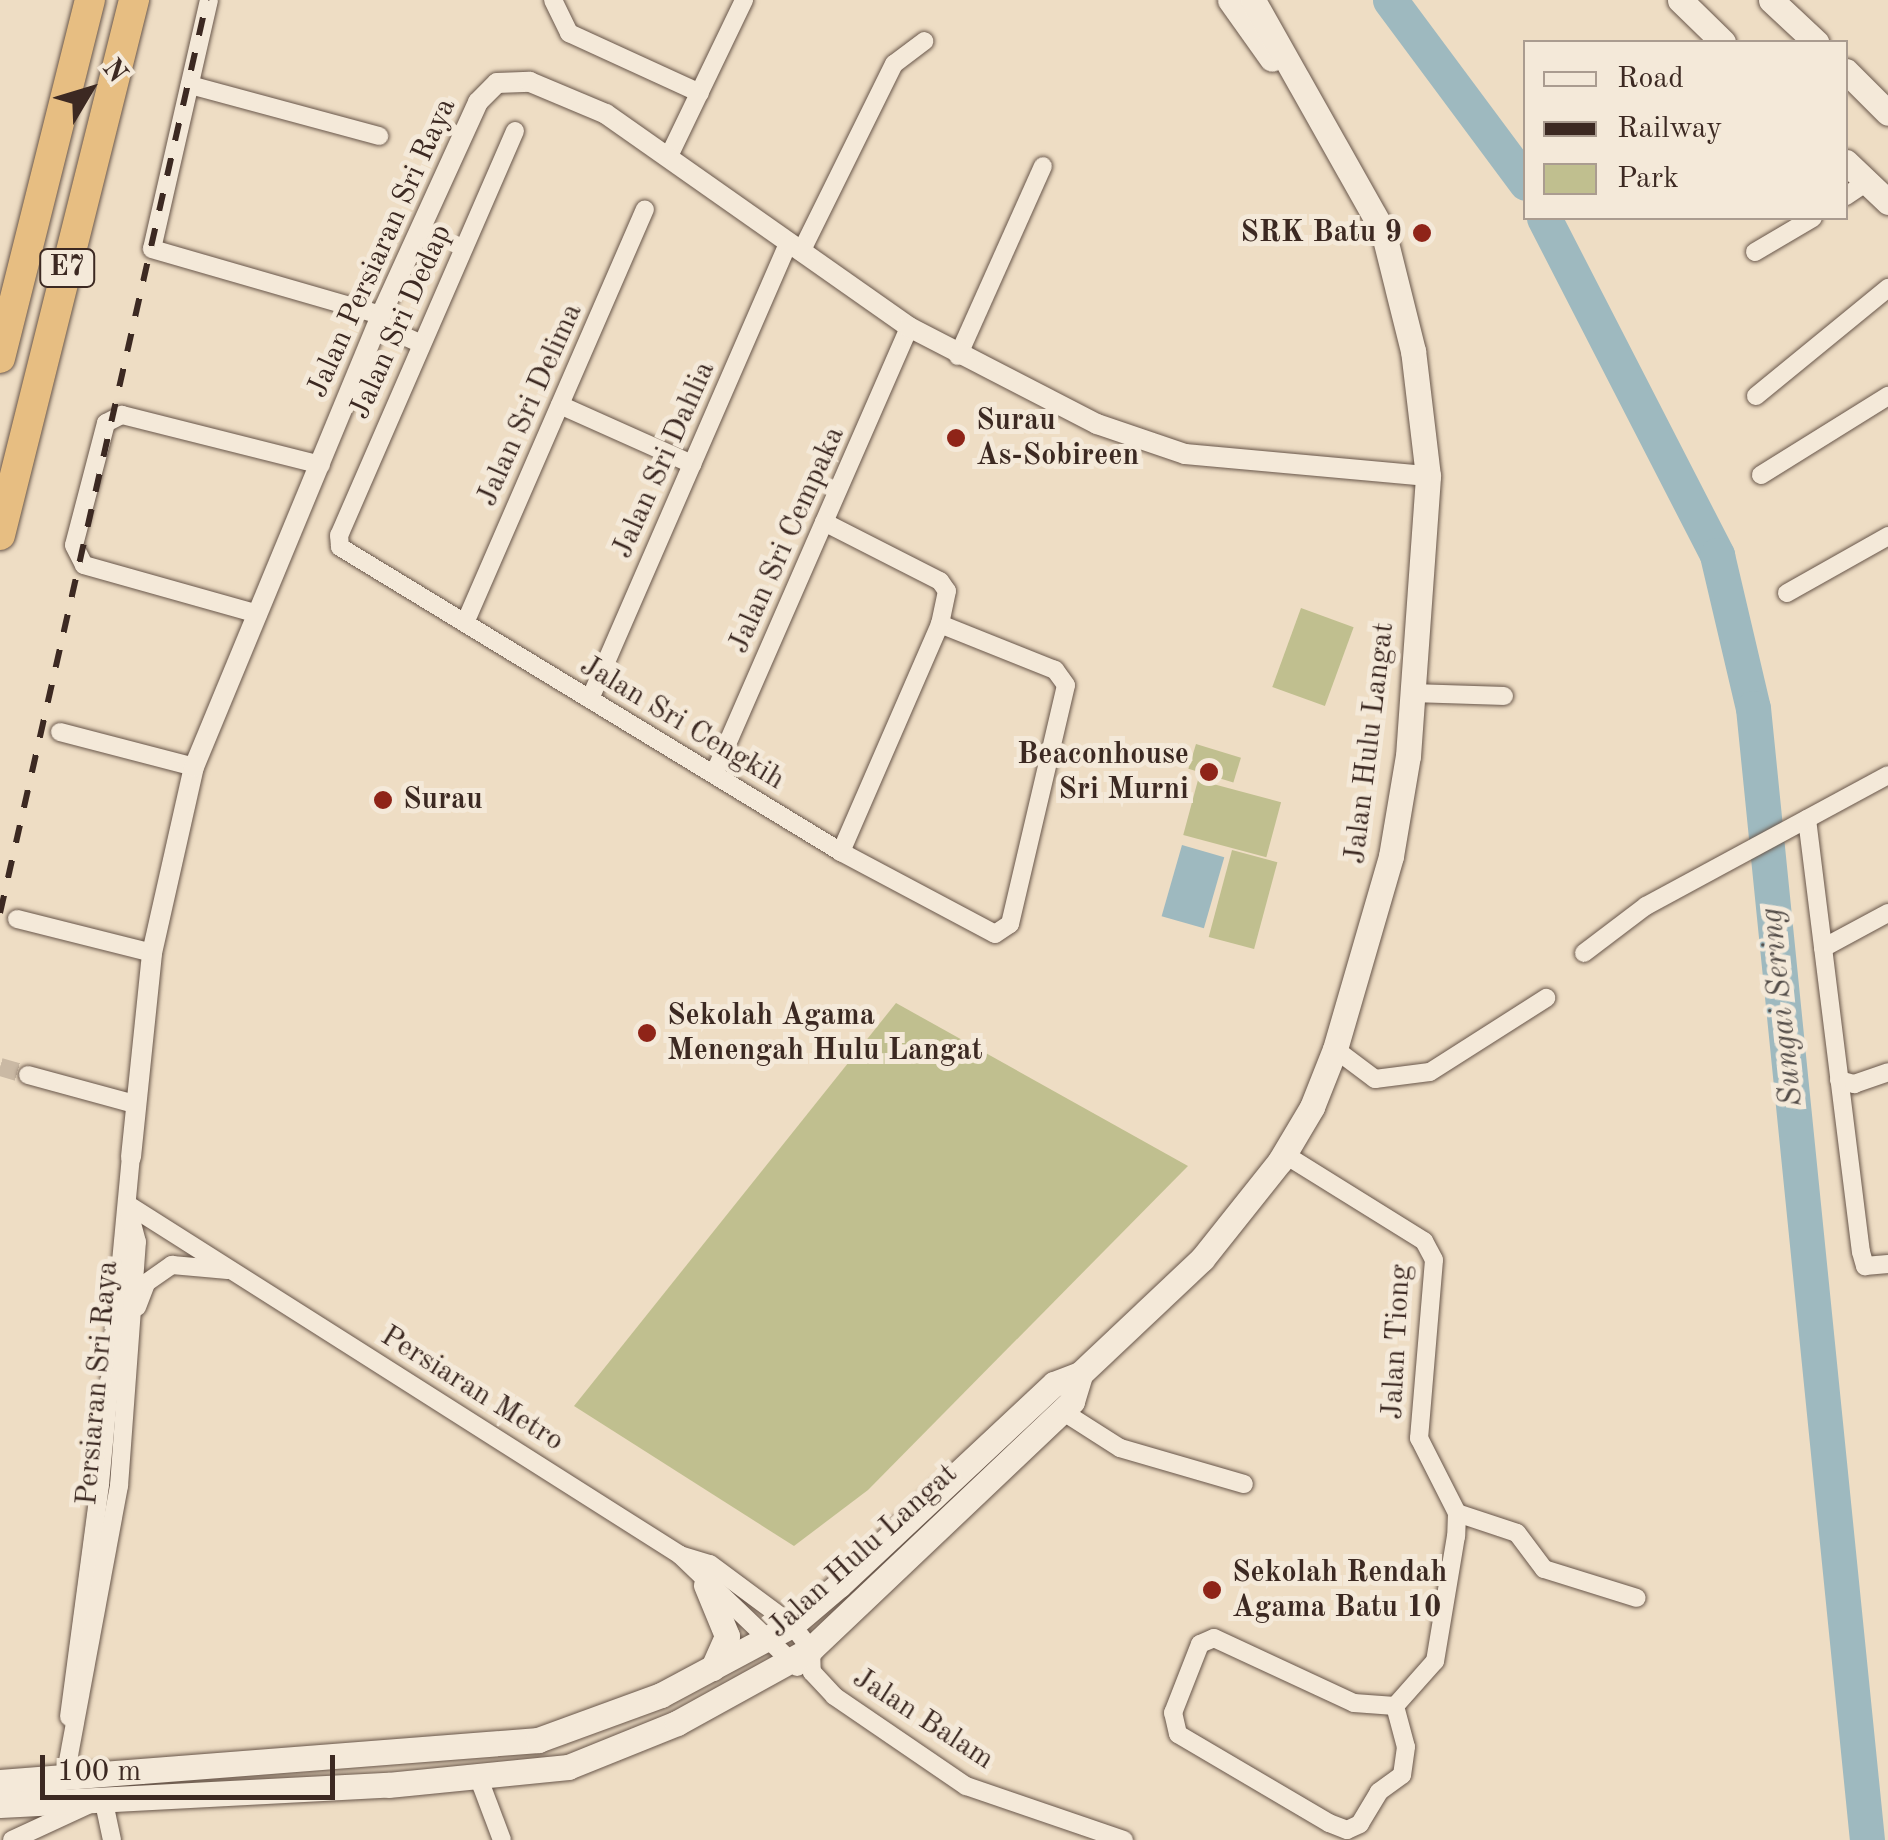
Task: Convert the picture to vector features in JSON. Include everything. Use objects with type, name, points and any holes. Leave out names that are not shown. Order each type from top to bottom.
[{"type":"highway","name":"E7","points":[[0,358],[90,0]]},
{"type":"highway","name":"E7","points":[[0,535],[134,0]]},
{"type":"highway","points":[[0,323],[18,286]]},
{"type":"main road","name":"Jalan Hulu Langat","points":[[1230,0],[1344,155]]},
{"type":"main road","name":"Jalan Hulu Langat","points":[[0,1806],[479,1779],[568,1767],[677,1723],[804,1662],[1062,1411],[1080,1374],[1202,1259],[1284,1154],[1335,1048],[1391,856],[1413,693],[1428,476],[1396,271],[1344,155],[1254,0]]},
{"type":"main road","points":[[1680,0],[1721,40]]},
{"type":"main road","points":[[1788,6],[1814,40]]},
{"type":"main road","points":[[1848,74],[1888,113]]},
{"type":"main road","points":[[1856,189],[1888,202]]},
{"type":"main road","name":"Jalan Hulu Langat","points":[[0,1782],[538,1740],[661,1695],[781,1631],[1054,1384],[1080,1374]]},
{"type":"main road","points":[[706,1585],[727,1636],[714,1668]]},
{"type":"street","points":[[209,0],[152,249],[379,319],[422,344]]},
{"type":"street","points":[[554,0],[569,33],[700,93]]},
{"type":"street","points":[[669,156],[743,0]]},
{"type":"street","name":"Jalan Sri Dahlia","points":[[590,699],[692,464],[795,247],[894,64],[924,41]]},
{"type":"street","name":"Jalan Persiaran Sri Raya","points":[[127,1204],[152,954],[194,767],[379,319],[478,102],[497,83],[530,82],[606,114],[909,328],[1097,424],[1185,454],[1428,476]]},
{"type":"street","points":[[190,85],[379,136]]},
{"type":"street","name":"Jalan Sri Dedap","points":[[338,535],[515,131]]},
{"type":"street","points":[[958,356],[1043,166]]},
{"type":"street","name":"Jalan Sri Delima","points":[[465,623],[645,210]]},
{"type":"street","points":[[1756,252],[1810,220]]},
{"type":"street","points":[[1756,396],[1888,288]]},
{"type":"street","name":"Jalan Sri Cempaka","points":[[714,774],[909,328]]},
{"type":"street","points":[[1761,475],[1888,396]]},
{"type":"street","points":[[560,405],[692,464]]},
{"type":"street","points":[[258,614],[84,564],[77,556],[74,545],[106,423],[122,415],[321,464]]},
{"type":"street","points":[[824,522],[940,581],[947,591],[940,624],[842,852]]},
{"type":"street","name":"Jalan Sri Cengkih","points":[[338,535],[340,547],[842,852],[996,934],[1010,924],[1066,685],[1055,670],[940,624]]},
{"type":"street","points":[[1787,593],[1888,536]]},
{"type":"street","points":[[1413,693],[1504,696]]},
{"type":"street","points":[[60,732],[194,767]]},
{"type":"street","points":[[1584,953],[1646,906],[1888,775]]},
{"type":"street","points":[[1802,822],[1823,948],[1861,1252],[1866,1266],[1888,1264]]},
{"type":"street","points":[[1823,948],[1888,913]]},
{"type":"street","points":[[17,920],[152,954]]},
{"type":"street","points":[[1335,1048],[1375,1079],[1430,1072],[1546,998]]},
{"type":"street","points":[[1839,1080],[1854,1084],[1888,1072]]},
{"type":"street","points":[[28,1075],[135,1104]]},
{"type":"street","name":"Jalan Tiong","points":[[1284,1154],[1424,1241],[1434,1260],[1419,1438],[1457,1513]]},
{"type":"street","name":"Persiaran Metro","points":[[127,1204],[680,1555],[710,1564],[781,1631]]},
{"type":"street","name":"Persiaran Sri Raya","points":[[69,1731],[86,1690],[120,1486],[128,1327],[137,1242],[127,1204]]},
{"type":"street","name":"Persiaran Sri Raya","points":[[64,1777],[74,1654],[100,1484],[118,1241],[127,1204]]},
{"type":"street","name":"Persiaran Metro","points":[[128,1327],[157,1271],[172,1265],[234,1270]]},
{"type":"street","points":[[1062,1411],[1120,1448],[1244,1484]]},
{"type":"street","points":[[1395,1706],[1434,1661],[1457,1513],[1517,1533],[1544,1570],[1636,1598]]},
{"type":"street","name":"Persiaran Metro","points":[[680,1555],[706,1585],[781,1631]]},
{"type":"street","points":[[781,1631],[804,1662]]},
{"type":"street","points":[[781,1631],[804,1662]]},
{"type":"street","points":[[1214,1638],[1354,1702],[1395,1706],[1406,1748],[1399,1783],[1379,1792],[1360,1824],[1347,1830],[1189,1744],[1172,1721],[1200,1644],[1214,1638]]},
{"type":"street","name":"Jalan Balam","points":[[804,1662],[834,1696],[966,1786],[1124,1840]]},
{"type":"street","points":[[479,1779],[502,1840]]},
{"type":"street","points":[[15,1838],[104,1798],[112,1840]]},
{"type":"green space","points":[[1301,608],[1354,627],[1325,706],[1272,687]]},
{"type":"green space","points":[[1196,744],[1241,758],[1233,783],[1188,769]]},
{"type":"green space","points":[[1198,780],[1281,802],[1266,857],[1183,835]]},
{"type":"green space","points":[[1232,850],[1277,862],[1254,949],[1209,937]]},
{"type":"green space","points":[[896,1003],[1188,1166],[868,1490],[794,1546],[574,1406]]},
{"type":"water","points":[[1182,845],[1224,857],[1204,928],[1162,916]]},
{"type":"waterway","name":"Sungai Sering","points":[[1390,0],[1523,179]]},
{"type":"waterway","name":"Sungai Sering","points":[[1545,220],[1717,555],[1753,708],[1867,1840]]},
{"type":"tunnel","points":[[0,1067],[28,1075]]},
{"type":"railway","points":[[0,913],[207,0]]},
{"type":"place","name":"SRK Batu 9","points":[[1422,233]]},
{"type":"place","name":"Surau As-Sobireen","points":[[956,438]]},
{"type":"place","name":"Beaconhouse Sri Murni","points":[[1209,772]]},
{"type":"place","name":"Surau","points":[[383,800]]},
{"type":"place","name":"Sekolah Agama Menengah Hulu Langat","points":[[647,1033]]},
{"type":"place","name":"Sekolah Rendah Agama Batu 10","points":[[1212,1590]]}]
